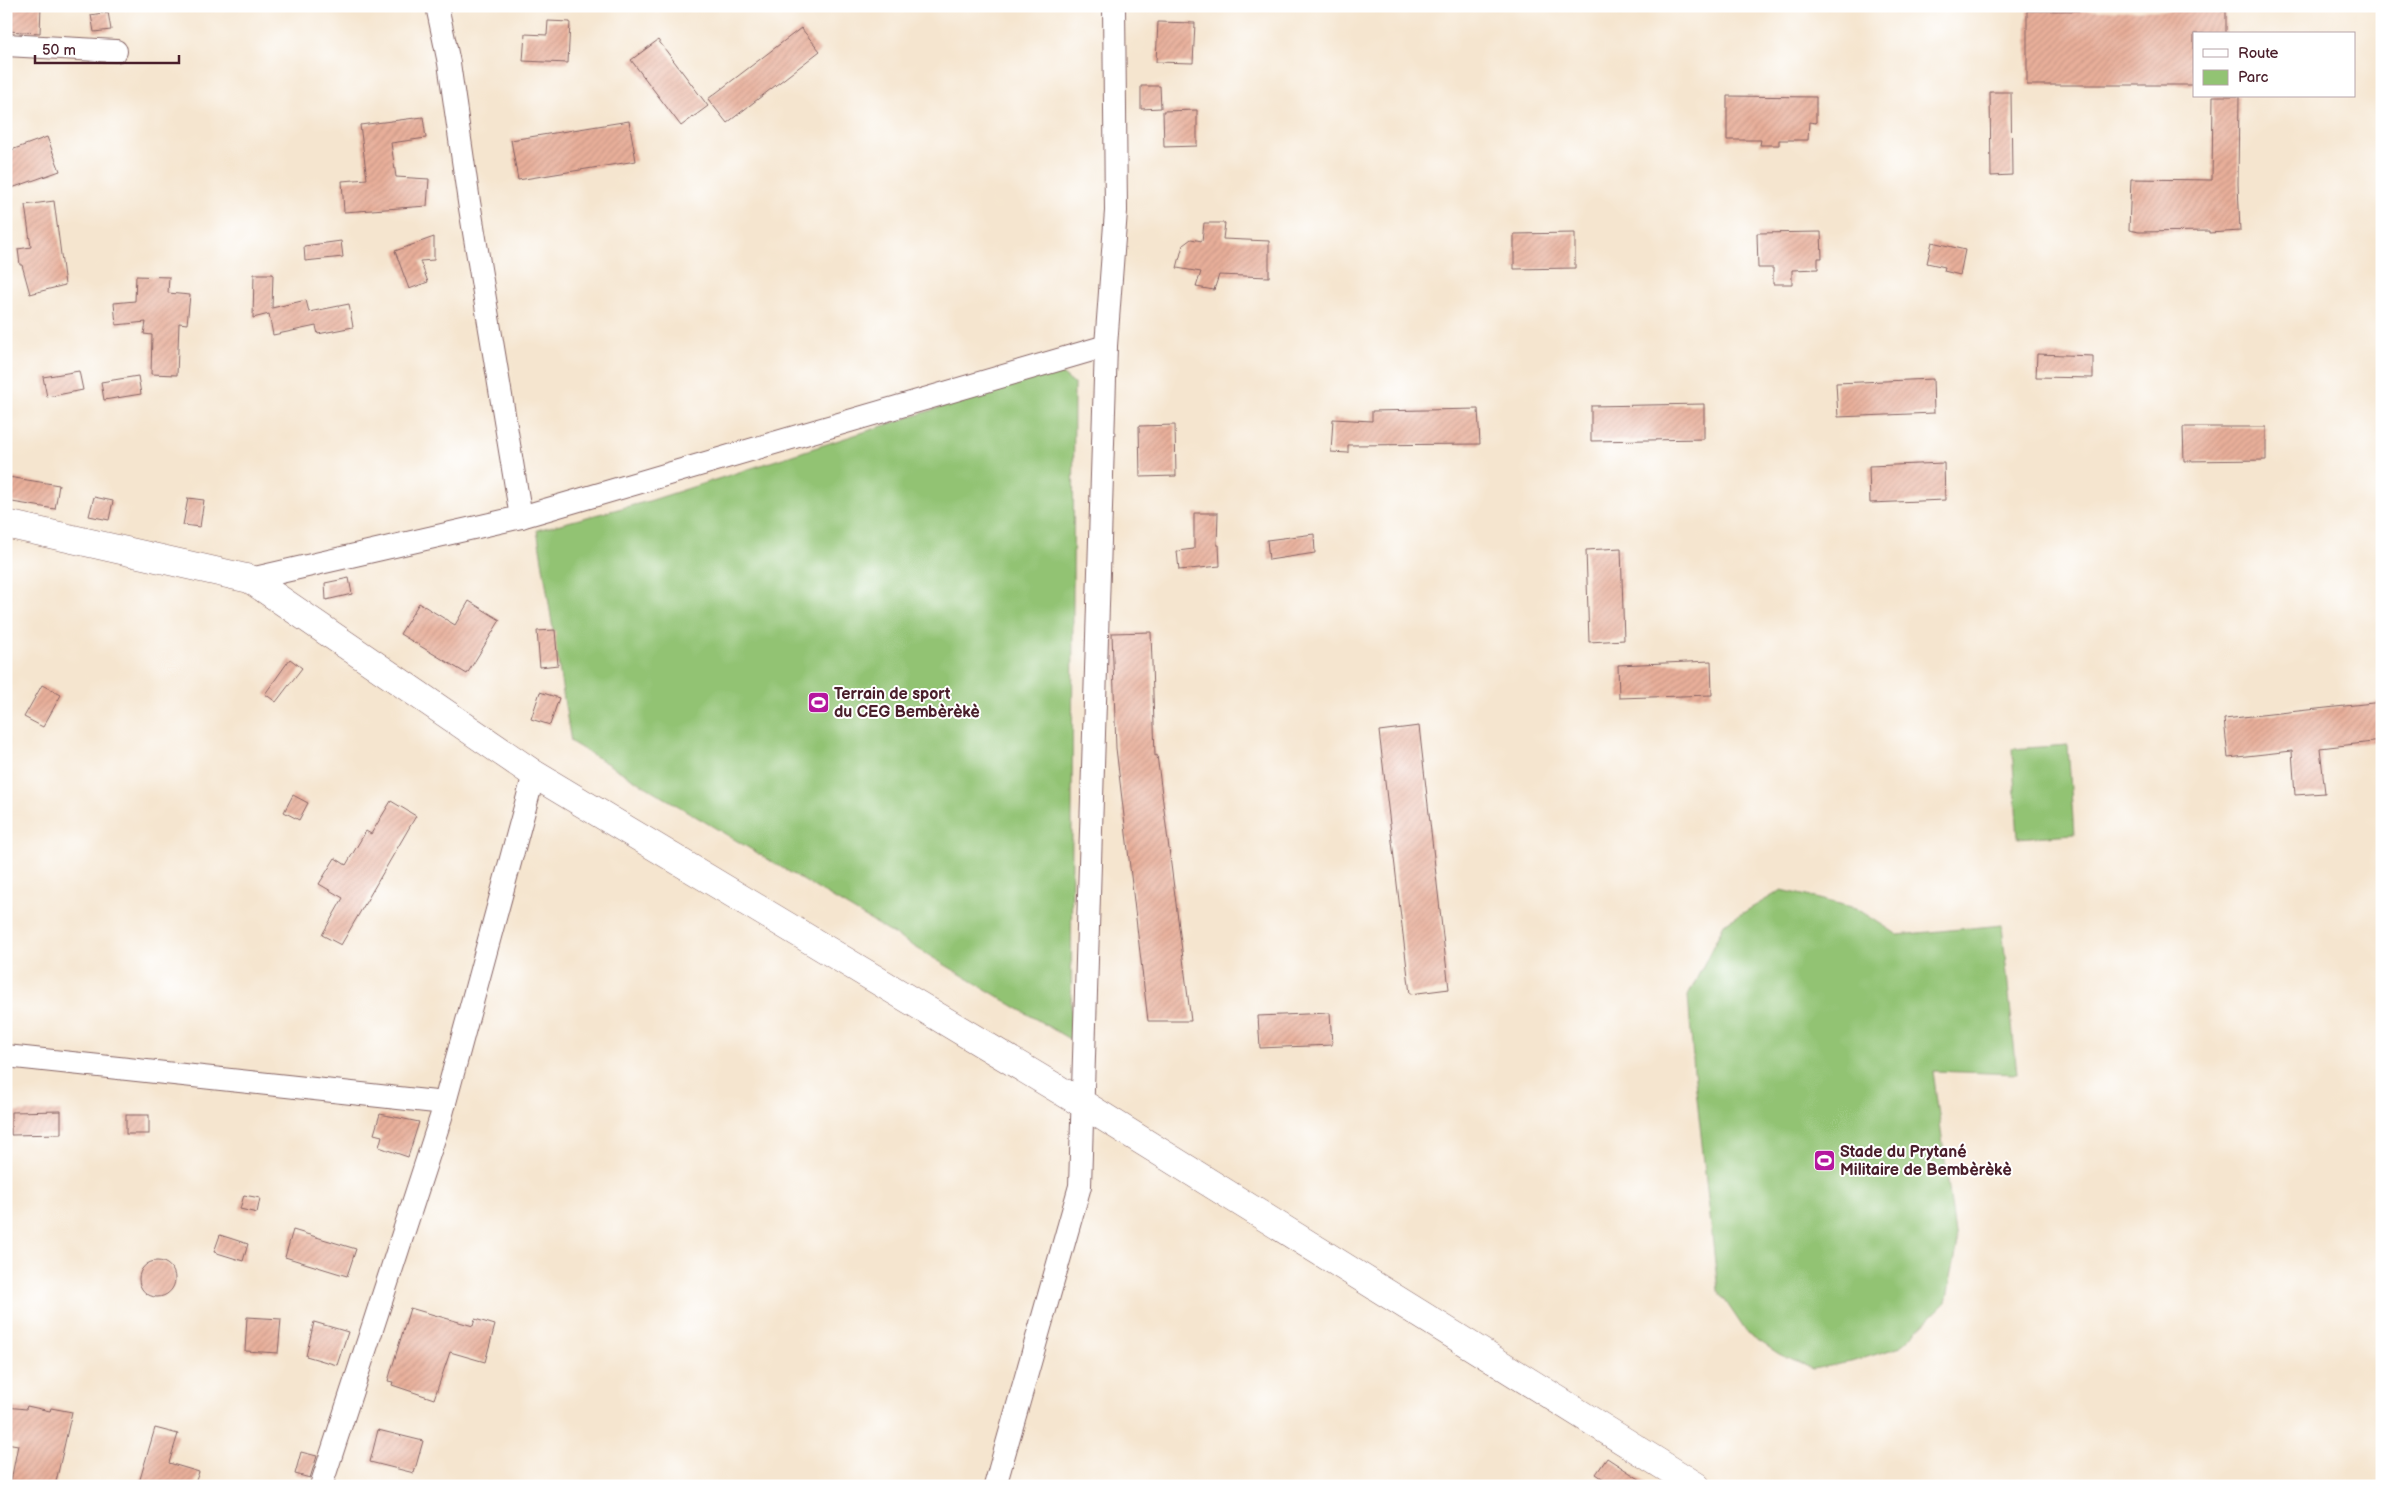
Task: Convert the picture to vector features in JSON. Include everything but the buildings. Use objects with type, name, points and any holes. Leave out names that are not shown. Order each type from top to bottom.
[{"type":"main road","points":[[6,524],[250,580],[534,774],[1083,1104],[1696,1486]]},
{"type":"street","points":[[437,6],[449,63],[469,202],[521,517]]},
{"type":"street","points":[[995,1486],[1080,1186],[1106,346],[1116,211],[1114,6]]},
{"type":"street","points":[[6,45],[116,51]]},
{"type":"street","points":[[250,580],[521,517],[1106,346]]},
{"type":"street","points":[[321,1486],[445,1103],[534,774]]},
{"type":"street","points":[[6,1056],[445,1103]]},
{"type":"green space","name":"Terrain de sport du CEG Bembèrèkè","points":[[1057,370],[1074,384],[1071,1040],[571,742],[537,530],[649,501]]},
{"type":"green space","points":[[2068,745],[2074,834],[2018,838],[2012,749]]},
{"type":"green space","name":"Stade du Prytané Militaire de Bembèrèkè","points":[[1782,890],[1856,908],[1898,935],[2002,925],[2017,1074],[1933,1071],[1957,1248],[1946,1302],[1900,1347],[1851,1362],[1812,1369],[1779,1354],[1747,1333],[1718,1290],[1694,1071],[1688,996],[1724,924]]},
{"type":"place","name":"Terrain de sport du CEG Bembèrèkè","points":[[818,703]]},
{"type":"place","name":"Stade du Prytané Militaire de Bembèrèkè","points":[[1824,1161]]}]
